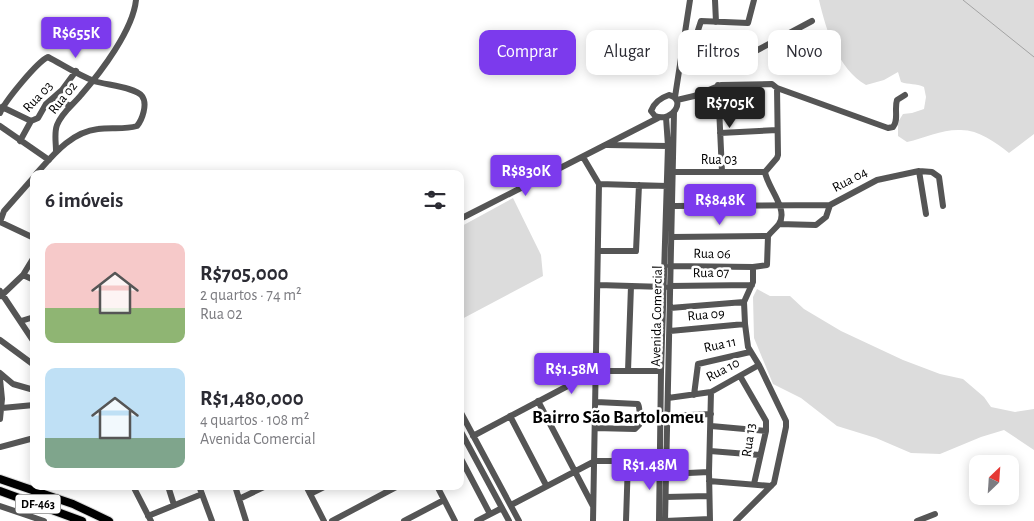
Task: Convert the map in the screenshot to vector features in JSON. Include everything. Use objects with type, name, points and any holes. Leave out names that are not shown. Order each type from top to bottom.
[{"type":"main road","name":"DF-463","points":[[0,479],[30,488]]},
{"type":"main road","points":[[21,498],[26,493],[24,486]]},
{"type":"main road","name":"DF-463","points":[[35,490],[84,508],[109,521]]},
{"type":"main road","name":"DF-463","points":[[0,491],[78,520]]},
{"type":"street","name":"Rua 02","points":[[56,151],[57,126],[62,116],[104,68],[131,20],[136,0]]},
{"type":"street","points":[[464,217],[644,124],[666,117],[674,112],[677,105],[674,98],[690,0]]},
{"type":"street","points":[[715,0],[716,22]]},
{"type":"street","points":[[754,0],[748,23],[701,21],[691,52],[750,54],[812,21]]},
{"type":"street","points":[[31,121],[1,110],[39,64],[48,57],[94,81],[132,91],[141,95],[144,99],[139,123],[133,127],[97,129],[83,134],[56,151],[40,170]]},
{"type":"street","name":"Rua 03","points":[[20,140],[31,121],[38,118],[46,104],[55,97],[76,71]]},
{"type":"street","points":[[694,96],[718,85],[772,84],[777,88],[888,128],[893,127],[896,121],[895,105],[897,100],[905,95]]},
{"type":"street","points":[[718,85],[722,172]]},
{"type":"street","points":[[736,521],[771,486],[775,478],[786,427],[786,421],[759,365],[748,347],[744,302],[752,285],[753,267],[767,265],[768,236],[781,219],[780,205],[765,172],[777,158],[777,88]]},
{"type":"street","points":[[644,124],[657,101],[694,96],[711,97],[718,101]]},
{"type":"street","points":[[55,97],[70,106]]},
{"type":"street","points":[[651,111],[658,118]]},
{"type":"street","name":"Avenida Comercial","points":[[668,276],[672,237],[674,112]]},
{"type":"street","name":"Avenida Comercial","points":[[659,521],[663,485],[667,474],[664,451],[661,371],[668,276],[668,146],[666,117]]},
{"type":"street","points":[[0,126],[49,160]]},
{"type":"street","points":[[720,133],[777,130]]},
{"type":"street","points":[[605,145],[668,146]]},
{"type":"street","points":[[583,157],[599,184],[593,521]]},
{"type":"street","points":[[926,214],[919,171],[932,172],[939,177],[943,206]]},
{"type":"street","name":"Rua 04","points":[[673,206],[830,205],[877,180],[919,171]]},
{"type":"street","name":"Rua 03","points":[[673,172],[765,172]]},
{"type":"street","points":[[30,182],[4,211],[0,222],[30,236]]},
{"type":"street","points":[[599,184],[667,186]]},
{"type":"street","points":[[599,251],[636,251],[639,185]]},
{"type":"street","points":[[779,224],[816,225],[826,217],[830,205]]},
{"type":"street","points":[[672,237],[768,236]]},
{"type":"street","points":[[30,264],[23,275],[1,294],[30,336]]},
{"type":"street","name":"Rua 06","points":[[670,266],[753,267]]},
{"type":"street","points":[[23,275],[30,278]]},
{"type":"street","name":"Rua 07","points":[[598,285],[667,287],[752,285]]},
{"type":"street","points":[[628,370],[631,286]]},
{"type":"street","name":"Avenida Comercial","points":[[665,521],[666,497],[661,461],[668,416],[670,308],[667,299]]},
{"type":"street","points":[[670,308],[744,302]]},
{"type":"street","points":[[21,321],[30,318]]},
{"type":"street","name":"Rua 09","points":[[670,331],[745,324]]},
{"type":"street","points":[[0,340],[30,364]]},
{"type":"street","name":"Rua 11","points":[[694,395],[698,364],[750,352]]},
{"type":"street","name":"Rua 10","points":[[668,398],[711,392],[759,365]]},
{"type":"street","points":[[464,436],[510,416],[596,371],[661,371]]},
{"type":"street","points":[[0,373],[13,384]]},
{"type":"street","name":"Rua 13","points":[[740,376],[766,421],[766,431],[754,484]]},
{"type":"street","points":[[0,379],[2,408],[0,419]]},
{"type":"street","points":[[1,385],[13,384],[30,389]]},
{"type":"street","points":[[665,521],[710,520],[711,392]]},
{"type":"street","points":[[538,401],[594,507]]},
{"type":"street","points":[[595,428],[635,429],[639,425],[638,404],[596,402]]},
{"type":"street","points":[[2,408],[30,405]]},
{"type":"street","points":[[668,416],[711,414]]},
{"type":"street","points":[[510,416],[546,486]]},
{"type":"street","points":[[464,418],[519,521]]},
{"type":"street","points":[[711,426],[766,431]]},
{"type":"street","points":[[0,447],[30,440]]},
{"type":"street","points":[[464,441],[509,521]]},
{"type":"street","points":[[710,451],[760,455]]},
{"type":"street","points":[[511,505],[595,461],[661,461]]},
{"type":"street","points":[[626,521],[628,461]]},
{"type":"street","points":[[464,465],[490,514]]},
{"type":"street","points":[[667,474],[709,472]]},
{"type":"street","points":[[709,481],[771,486]]},
{"type":"street","points":[[132,490],[138,497]]},
{"type":"street","points":[[135,490],[149,519],[174,505],[202,494]]},
{"type":"street","points":[[169,490],[174,505]]},
{"type":"street","points":[[200,490],[212,521]]},
{"type":"street","points":[[236,490],[246,521]]},
{"type":"street","points":[[239,499],[258,490]]},
{"type":"street","points":[[308,490],[324,521]]},
{"type":"street","points":[[310,494],[318,490]]},
{"type":"street","points":[[332,521],[390,490]]},
{"type":"street","points":[[439,490],[454,521]]},
{"type":"street","points":[[666,497],[709,496]]},
{"type":"street","points":[[404,521],[415,518],[444,500]]},
{"type":"street","points":[[0,506],[44,521]]},
{"type":"street","points":[[477,521],[502,508]]},
{"type":"street","points":[[917,521],[935,514]]},
{"type":"shaded area","points":[[819,0],[1034,0],[1034,134],[1009,153],[986,137],[968,131],[947,131],[907,142],[898,136],[898,122],[903,114],[924,109],[926,97],[924,87],[901,82],[898,72],[884,80],[866,85],[856,78],[841,59],[841,30],[828,30]]},
{"type":"shaded area","points":[[513,198],[541,255],[543,276],[464,318],[464,225]]},
{"type":"shaded area","points":[[757,289],[770,296],[790,296],[804,309],[841,331],[903,360],[940,374],[963,379],[984,397],[991,407],[1015,412],[1034,409],[1034,450],[1004,430],[981,437],[940,454],[911,453],[876,438],[837,426],[801,398],[773,384],[754,338],[753,297]]},
{"type":"waterway","points":[[963,0],[1034,57]]},
{"type":"district","name":"Bairro São Bartolomeu","points":[[618,417]]}]
